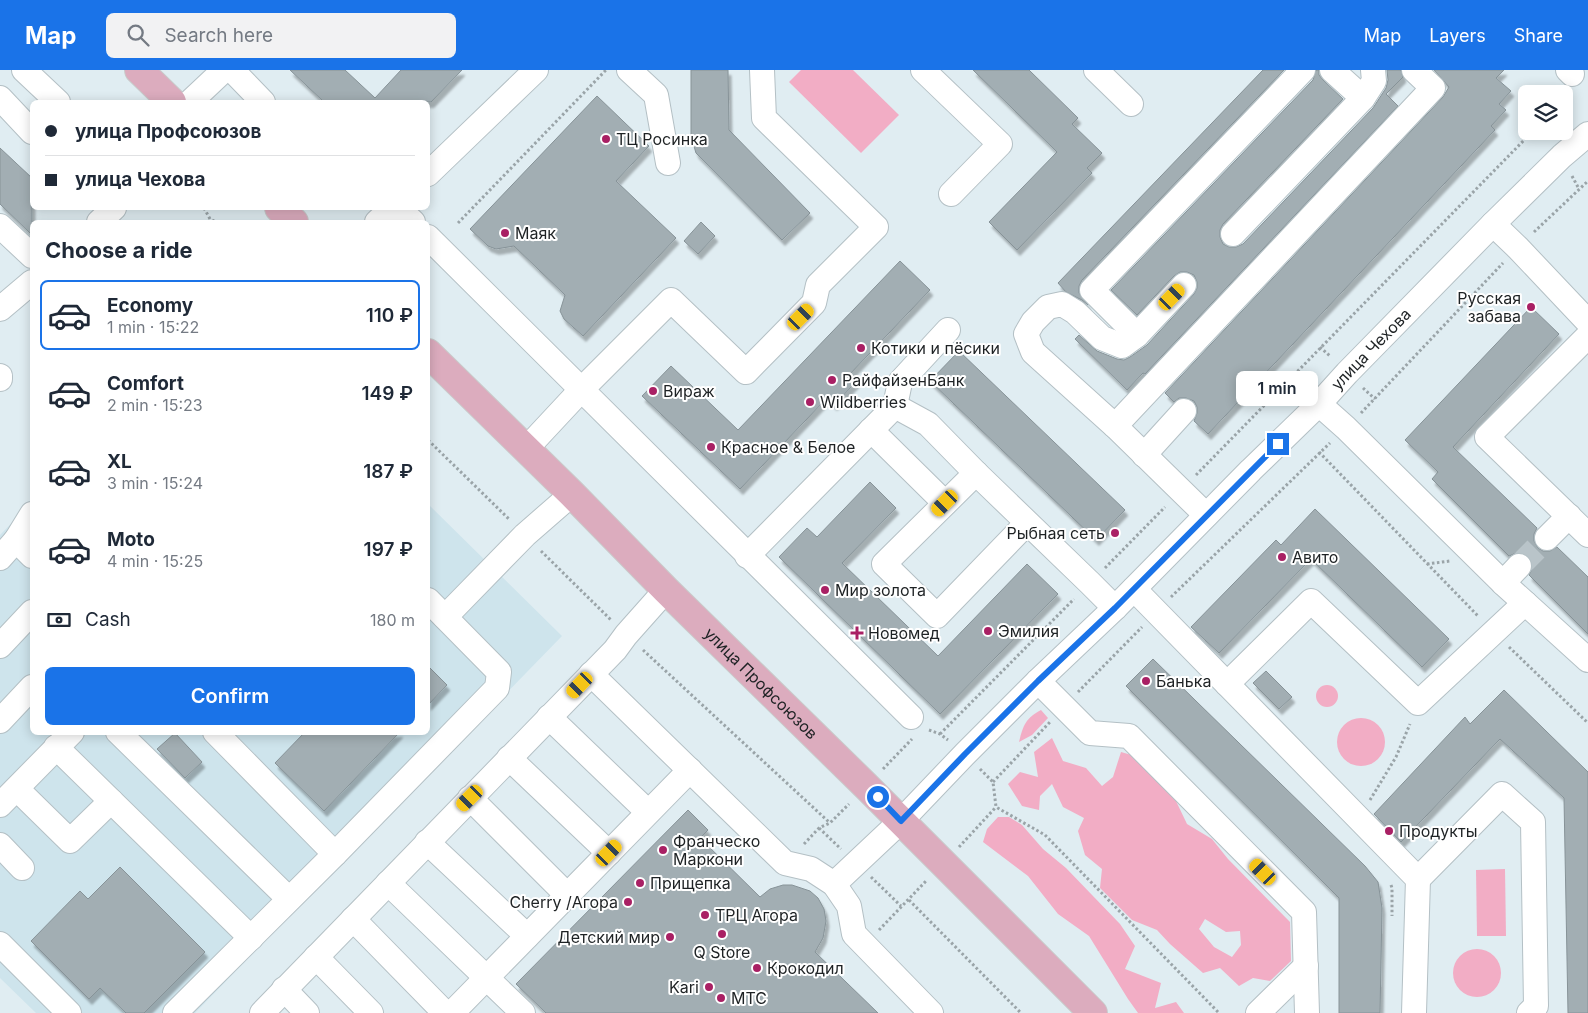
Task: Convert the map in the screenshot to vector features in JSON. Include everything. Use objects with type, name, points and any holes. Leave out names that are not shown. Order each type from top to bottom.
[{"type":"main road","points":[[139,70],[170,100]]},
{"type":"main road","points":[[281,210],[292,220]]},
{"type":"main road","name":"улица Профсоюзов","points":[[432,365],[526,449],[572,494],[666,590],[866,786],[1093,1013]]},
{"type":"street","points":[[192,100],[224,70]]},
{"type":"street","points":[[232,70],[261,100]]},
{"type":"street","points":[[430,172],[536,70]]},
{"type":"street","points":[[629,70],[656,95],[668,163]]},
{"type":"street","points":[[526,449],[581,390],[672,300],[746,372],[814,303],[818,285],[876,227],[764,118],[762,70]]},
{"type":"street","points":[[923,70],[1000,144],[951,194]]},
{"type":"street","points":[[1096,70],[1131,104]]},
{"type":"street","points":[[1137,335],[1092,290],[1303,70]]},
{"type":"street","points":[[1332,70],[1363,98]]},
{"type":"street","points":[[1233,234],[1363,98],[1374,81],[1373,70]]},
{"type":"street","points":[[1116,426],[1433,88],[1414,70]]},
{"type":"street","points":[[30,130],[3,102],[28,75],[56,100]]},
{"type":"street","name":"улица Чехова","points":[[834,884],[901,821],[1038,681],[1115,608],[1319,404],[1493,224],[1562,156],[1588,134]]},
{"type":"street","points":[[101,220],[112,210]]},
{"type":"street","points":[[400,210],[411,220]]},
{"type":"street","points":[[1493,224],[1588,322]]},
{"type":"street","points":[[0,226],[30,254]]},
{"type":"street","points":[[430,239],[916,722]]},
{"type":"street","points":[[0,309],[30,284]]},
{"type":"street","points":[[1184,285],[1137,335],[1122,346],[1102,338],[1075,312],[1062,304],[1048,307],[1033,322],[1026,334],[1033,352],[1116,426],[1206,515]]},
{"type":"street","points":[[747,556],[895,406],[900,382],[948,330]]},
{"type":"street","points":[[1588,336],[1487,437],[1588,535]]},
{"type":"street","points":[[1319,404],[1346,428],[1503,583],[1588,660]]},
{"type":"street","points":[[895,406],[928,424],[1115,608]]},
{"type":"street","points":[[1144,455],[1184,411]]},
{"type":"street","points":[[871,430],[945,503]]},
{"type":"street","points":[[976,473],[884,564],[937,616],[1027,523]]},
{"type":"street","points":[[445,617],[525,535],[572,494]]},
{"type":"street","points":[[1547,538],[1569,516]]},
{"type":"street","points":[[0,558],[24,548],[30,522]]},
{"type":"street","points":[[1503,583],[1520,566]]},
{"type":"street","points":[[1134,589],[1418,879]]},
{"type":"street","points":[[262,1013],[614,650],[666,590]]},
{"type":"street","points":[[1228,684],[1311,601],[1418,703],[1525,603]]},
{"type":"street","points":[[175,1013],[335,854],[497,688],[499,672],[430,602]]},
{"type":"street","points":[[0,646],[30,614]]},
{"type":"street","points":[[591,674],[785,863],[811,869],[834,884],[849,906],[854,934],[931,1013]]},
{"type":"street","points":[[1038,681],[1090,733],[1129,736],[1304,912],[1307,1013]]},
{"type":"street","points":[[0,722],[30,689]]},
{"type":"street","points":[[549,717],[648,812]]},
{"type":"street","points":[[121,735],[289,899]]},
{"type":"street","points":[[218,735],[335,854]]},
{"type":"street","points":[[0,806],[64,740],[111,801],[251,938]]},
{"type":"street","points":[[509,758],[609,853]]},
{"type":"street","points":[[452,1013],[690,770]]},
{"type":"street","points":[[17,789],[70,841],[111,801]]},
{"type":"street","points":[[1414,1013],[1418,879],[1502,794],[1532,822],[1536,1006],[1529,1013]]},
{"type":"street","points":[[470,798],[567,895]]},
{"type":"street","points":[[427,842],[527,936]]},
{"type":"street","points":[[0,845],[22,868]]},
{"type":"street","points":[[388,883],[523,1013]]},
{"type":"street","points":[[353,919],[446,1013]]},
{"type":"street","points":[[0,944],[69,1013]]},
{"type":"street","points":[[316,957],[372,1013]]},
{"type":"street","points":[[1258,1013],[1306,966]]},
{"type":"street","points":[[284,989],[308,1013]]},
{"type":"path","points":[[458,223],[607,70]]},
{"type":"path","points":[[940,734],[1524,140]]},
{"type":"path","points":[[992,782],[1157,611],[1319,452],[1346,428],[1518,248],[1588,181]]},
{"type":"path","points":[[1319,452],[1494,632],[1588,722]]},
{"type":"path","points":[[1359,818],[1396,756],[1418,703]]},
{"type":"path","points":[[785,863],[819,828],[830,823],[866,786],[916,722],[940,734],[965,754],[992,782],[996,807],[1045,834],[1218,1013]]},
{"type":"path","points":[[1389,879],[1392,888],[1392,917]]},
{"type":"path","points":[[909,900],[1020,1013]]},
{"type":"shaded area","points":[[801,70],[853,70],[899,115],[861,153],[789,82]]},
{"type":"shaded area","points":[[30,504],[30,735],[430,735],[430,506],[562,636],[195,1013],[36,1013],[0,978],[0,535]]},
{"type":"shaded area","points":[[1327,685],[1335,688],[1338,696],[1335,704],[1327,707],[1319,704],[1316,696],[1319,688]]},
{"type":"shaded area","points":[[1041,710],[1048,718],[1032,735],[1019,742],[1026,723]]},
{"type":"shaded area","points":[[1361,718],[1370,720],[1378,725],[1383,733],[1385,742],[1383,751],[1378,759],[1370,764],[1361,766],[1352,764],[1344,759],[1339,751],[1337,742],[1339,733],[1344,725],[1352,720]]},
{"type":"shaded area","points":[[1052,738],[1063,761],[1086,768],[1102,786],[1113,777],[1121,752],[1135,756],[1176,801],[1187,824],[1212,839],[1228,859],[1290,922],[1291,961],[1270,981],[1253,978],[1239,986],[1220,968],[1203,973],[1157,930],[1132,920],[1100,888],[1102,869],[1085,855],[1078,831],[1084,818],[1063,807],[1052,784],[1040,796],[1039,810],[1022,806],[1008,784],[1020,772],[1038,777],[1034,752]],"holes":[[[1205,919],[1226,932],[1240,931],[1241,945],[1232,957],[1214,947],[1199,929]]]},
{"type":"shaded area","points":[[998,817],[1009,817],[1022,825],[1043,849],[1066,868],[1120,924],[1135,946],[1125,969],[1161,983],[1155,1008],[1176,1002],[1184,1013],[1138,1013],[1089,936],[1058,914],[1028,876],[983,842],[987,829]]},
{"type":"shaded area","points":[[1505,869],[1506,936],[1477,936],[1476,870]]},
{"type":"shaded area","points":[[1472,949],[1482,949],[1494,956],[1501,968],[1501,978],[1494,990],[1482,997],[1472,997],[1464,993],[1457,986],[1453,978],[1453,968],[1457,960],[1464,953]]},
{"type":"building","points":[[290,70],[345,70],[375,98],[401,70],[462,70],[431,102],[430,100],[322,100]]},
{"type":"building","points":[[691,70],[728,70],[729,130],[810,213],[782,240],[696,153],[691,136]]},
{"type":"building","points":[[973,70],[1029,70],[1078,118],[1072,124],[1102,153],[1087,168],[1092,173],[1017,250],[989,222],[1057,152]]},
{"type":"building","points":[[1263,70],[1284,70],[1082,280],[1079,286],[1079,293],[1088,305],[1066,292],[1058,283]]},
{"type":"building","points":[[1316,70],[1319,70],[1319,75],[1323,80],[1343,99],[1223,224],[1220,230],[1220,237],[1223,244],[1229,247],[1236,247],[1243,244],[1373,108],[1386,88],[1388,80],[1387,70],[1401,70],[1403,77],[1386,94],[1398,106],[1145,374],[1143,373],[1127,390],[1075,339],[1079,335],[1097,351],[1124,360],[1147,345],[1194,294],[1197,282],[1194,275],[1180,272],[1137,315],[1111,290],[1313,80]]},
{"type":"building","points":[[1434,70],[1504,70],[1496,78],[1511,91],[1499,104],[1506,110],[1491,126],[1495,130],[1208,434],[1194,421],[1197,407],[1194,401],[1179,398],[1174,402],[1165,393],[1443,97],[1449,87]]},
{"type":"building","points":[[597,96],[649,146],[616,181],[676,238],[583,336],[564,319],[560,311],[565,295],[514,246],[496,249],[488,246],[470,229]]},
{"type":"building","points":[[0,148],[30,176],[30,210],[32,210],[32,220],[30,220],[30,233],[0,204]]},
{"type":"building","points":[[701,222],[715,236],[698,254],[684,241]]},
{"type":"building","points":[[900,261],[930,290],[849,375],[856,382],[834,405],[827,398],[740,489],[642,396],[671,366],[738,430]]},
{"type":"building","points":[[1531,307],[1559,334],[1453,447],[1537,528],[1534,534],[1534,541],[1538,548],[1543,551],[1550,551],[1557,547],[1588,577],[1588,634],[1529,575],[1532,563],[1529,556],[1516,553],[1509,556],[1432,479],[1438,472],[1405,440]]},
{"type":"building","points":[[959,351],[1125,510],[1096,540],[930,381]]},
{"type":"building","points":[[870,482],[896,508],[842,563],[938,656],[1027,564],[1058,594],[940,714],[779,557],[807,528],[817,537]]},
{"type":"building","points":[[1315,509],[1449,639],[1422,667],[1311,559],[1219,653],[1191,627],[1276,540],[1281,545]]},
{"type":"building","points":[[1153,659],[1365,866],[1378,882],[1382,908],[1380,1013],[1339,1013],[1339,898],[1126,686]]},
{"type":"building","points":[[430,668],[447,685],[430,703]]},
{"type":"building","points":[[1266,671],[1292,697],[1279,709],[1253,683]]},
{"type":"building","points":[[1504,690],[1588,772],[1588,1013],[1568,1013],[1564,798],[1500,739],[1401,842],[1374,814],[1465,717],[1470,724]]},
{"type":"building","points":[[173,735],[177,735],[202,762],[185,778],[157,749]]},
{"type":"building","points":[[302,735],[397,735],[324,811],[275,763]]},
{"type":"building","name":"ТРЦ Агора","points":[[688,810],[708,830],[700,838],[760,897],[770,889],[783,885],[792,885],[810,891],[818,898],[824,909],[826,921],[823,938],[815,952],[878,1013],[546,1013],[516,984]]},
{"type":"building","points":[[120,867],[205,952],[144,1013],[126,1013],[100,988],[89,999],[31,941],[80,891],[88,899]]},
{"type":"tunnel","points":[[1519,566],[1547,538]]},
{"type":"place","name":"ТЦ Росинка","points":[[606,139]]},
{"type":"place","name":"Маяк","points":[[505,233]]},
{"type":"place","name":"Русская забава","points":[[1531,307]]},
{"type":"place","name":"Котики и пёсики","points":[[861,348]]},
{"type":"place","name":"РайфайзенБанк","points":[[832,380]]},
{"type":"place","name":"Вираж","points":[[653,391]]},
{"type":"place","name":"Wildberries","points":[[810,402]]},
{"type":"place","name":"Красное & Белое","points":[[711,447]]},
{"type":"place","name":"Рыбная сеть","points":[[1115,533]]},
{"type":"place","name":"Авито","points":[[1282,557]]},
{"type":"place","name":"Мир золота","points":[[825,590]]},
{"type":"place","name":"Эмилия","points":[[988,631]]},
{"type":"place","name":"Новомед","points":[[857,633]]},
{"type":"place","name":"Банька","points":[[1146,681]]},
{"type":"place","name":"Продукты","points":[[1389,831]]},
{"type":"place","name":"Франческо Маркони","points":[[663,850]]},
{"type":"place","name":"Прищепка","points":[[640,883]]},
{"type":"place","name":"Cherry /Агора","points":[[628,902]]},
{"type":"place","name":"ТРЦ Агора","points":[[705,915]]},
{"type":"place","name":"Q Store","points":[[722,934]]},
{"type":"place","name":"Детский мир","points":[[670,937]]},
{"type":"place","name":"Крокодил","points":[[757,968]]},
{"type":"place","name":"Kari","points":[[709,987]]},
{"type":"place","name":"МТС","points":[[721,998]]},
{"type":"route","points":[[878,797],[901,821],[965,754],[1115,608],[1278,444]]}]
